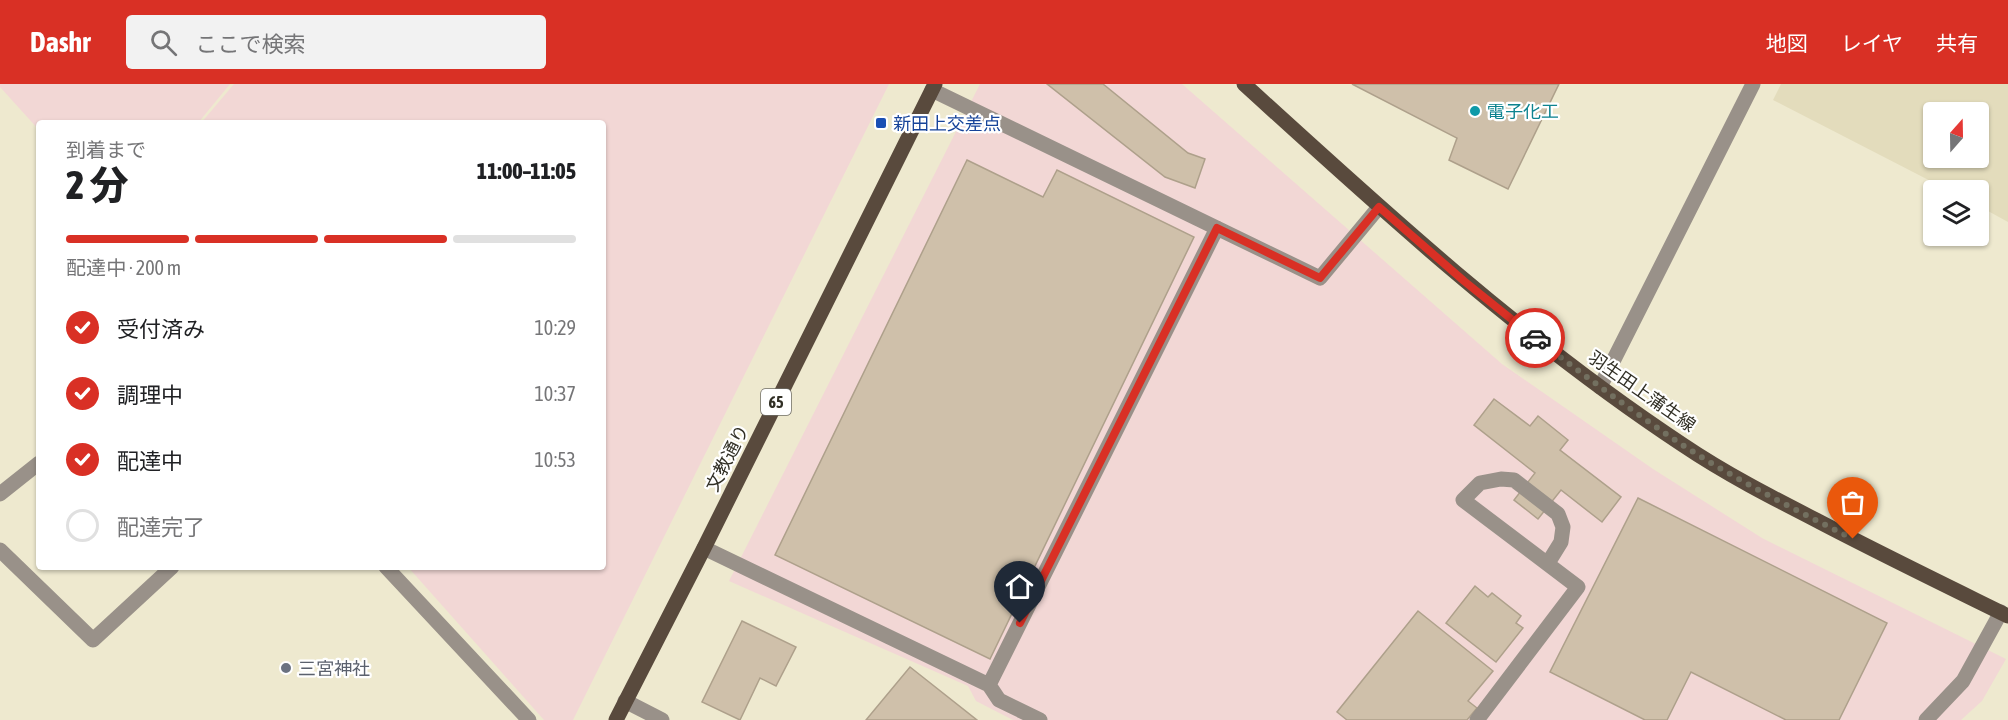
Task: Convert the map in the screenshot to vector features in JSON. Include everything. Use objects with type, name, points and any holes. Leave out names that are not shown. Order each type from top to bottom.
[{"type":"main road","name":"羽生田上蒲生線","points":[[1244,84],[1464,281],[1600,387],[1685,446],[1761,492],[2004,614]]},
{"type":"main road","name":"文教通り","points":[[616,720],[934,87]]},
{"type":"street","points":[[1600,387],[1753,84]]},
{"type":"street","points":[[934,87],[1320,278],[1379,207]]},
{"type":"street","points":[[989,685],[1217,228]]},
{"type":"street","points":[[0,494],[36,465]]},
{"type":"street","points":[[1477,720],[1578,586],[1463,500],[1480,483],[1501,479],[1514,480],[1558,514],[1563,527],[1561,542],[1548,563]]},
{"type":"street","points":[[704,548],[989,685],[999,700],[1040,720]]},
{"type":"street","points":[[0,550],[93,640],[169,570]]},
{"type":"street","points":[[389,570],[529,720]]},
{"type":"street","points":[[1926,720],[1963,681],[2004,614]]},
{"type":"street","points":[[626,701],[662,720]]},
{"type":"shaded area","points":[[0,84],[230,84],[200,120],[36,120],[36,127],[0,87]]},
{"type":"shaded area","points":[[234,84],[889,84],[573,720],[544,720],[411,570],[606,570],[606,120],[204,120]]},
{"type":"shaded area","points":[[980,84],[1182,84],[1502,364],[1653,469],[1762,538],[2006,659],[1982,701],[1961,720],[1013,720],[976,701],[968,686],[729,581]]},
{"type":"shaded area","points":[[1781,84],[2008,84],[2008,222],[1989,212],[1989,180],[1929,180],[1773,100]]},
{"type":"building","points":[[1047,84],[1103,84],[1188,153],[1205,159],[1195,188],[1165,177]]},
{"type":"building","name":"電子化工","points":[[1352,84],[1559,84],[1508,189],[1449,160],[1457,138]]},
{"type":"building","points":[[967,160],[1043,197],[1057,170],[1194,237],[990,659],[775,555]]},
{"type":"building","points":[[1494,399],[1530,426],[1538,416],[1568,440],[1560,450],[1621,497],[1602,522],[1561,490],[1538,519],[1514,500],[1535,473],[1474,425]]},
{"type":"building","points":[[1638,498],[1887,623],[1839,720],[1786,720],[1691,672],[1667,720],[1645,720],[1550,672]]},
{"type":"building","points":[[1475,586],[1488,597],[1492,593],[1521,616],[1516,623],[1523,628],[1496,662],[1446,623]]},
{"type":"building","points":[[1418,611],[1493,671],[1468,701],[1477,708],[1467,720],[1347,720],[1337,712]]},
{"type":"building","points":[[742,621],[796,647],[776,686],[760,678],[740,720],[702,702]]},
{"type":"building","points":[[910,667],[977,720],[866,720]]},
{"type":"way so far","points":[[1535,338],[1685,446],[1761,492],[1853,539]]},
{"type":"place","name":"電子化工","points":[[1475,111]]},
{"type":"place","name":"新田上交差点","points":[[881,123]]},
{"type":"place","name":"三宮神社","points":[[286,668]]},
{"type":"route","points":[[1020,623],[1217,228],[1320,278],[1379,207],[1464,281],[1535,338]]}]
